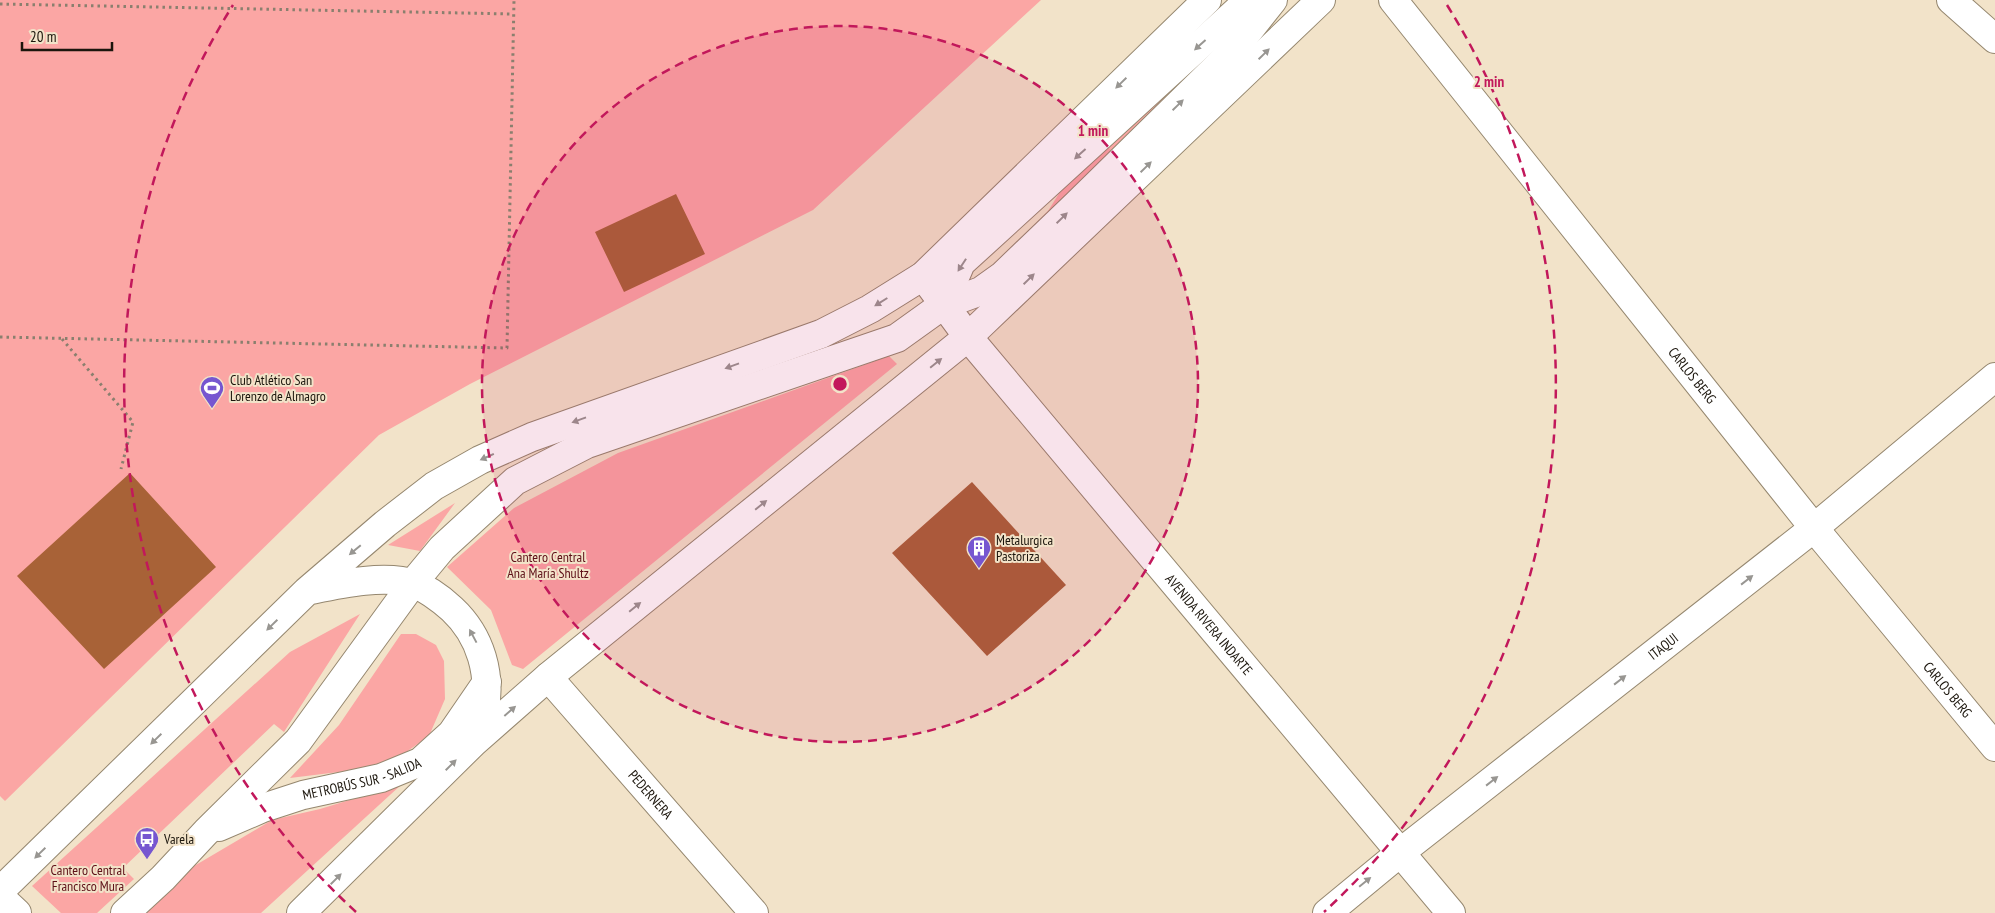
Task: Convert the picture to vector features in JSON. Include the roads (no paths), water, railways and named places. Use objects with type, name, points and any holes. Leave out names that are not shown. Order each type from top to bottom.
[{"type":"main road","points":[[0,891],[307,591],[434,486],[480,460],[532,437],[821,334],[870,309],[923,276],[1206,0]]},
{"type":"main road","points":[[943,305],[961,263],[1249,0]]},
{"type":"main road","points":[[126,913],[298,741],[413,584],[442,548],[515,481],[587,444],[897,338],[943,305],[982,291],[1002,276],[1231,54],[1273,0]]},
{"type":"main road","points":[[301,913],[473,743],[548,677],[968,337],[1321,0]]},
{"type":"main road","name":"CARLOS BERG","points":[[1393,0],[1814,528],[1995,747]]},
{"type":"main road","points":[[1951,0],[1995,39]]},
{"type":"main road","name":"AVENIDA RIVERA INDARTE","points":[[923,276],[968,337],[1451,913]]},
{"type":"main road","points":[[968,337],[1002,276]]},
{"type":"main road","name":"ITAQUI","points":[[1327,913],[1401,852],[1814,528],[1995,377]]},
{"type":"main road","points":[[307,591],[355,580],[392,581],[413,584],[440,598],[464,620],[475,638],[485,666],[487,682],[484,714],[473,743]]},
{"type":"main road","name":"PEDERNERA","points":[[548,677],[754,913]]},
{"type":"main road","name":"METROBÚS SUR - SALIDA","points":[[206,832],[263,808],[295,798],[381,778],[420,762],[452,733],[487,682]]},
{"type":"main road","points":[[0,897],[17,913]]},
{"type":"place","name":"Club Atlético San Lorenzo de Almagro","points":[[212,409]]},
{"type":"place","name":"Metalurgica Pastoriza","points":[[979,569]]},
{"type":"place","name":"Varela","points":[[147,860]]},
{"type":"park label","name":"Cantero Central Ana María Shultz","points":[[548,566]]},
{"type":"park label","name":"Cantero Central Francisco Mura","points":[[88,878]]}]
